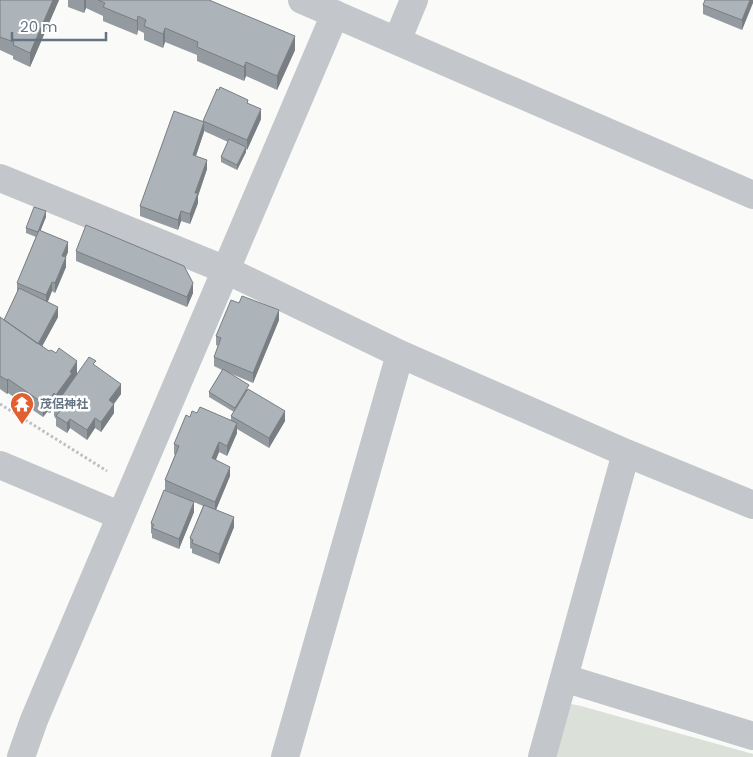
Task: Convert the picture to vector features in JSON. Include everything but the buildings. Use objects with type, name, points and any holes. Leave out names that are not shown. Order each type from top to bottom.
[{"type":"street","points":[[302,0],[753,195]]},
{"type":"street","points":[[398,41],[414,0]]},
{"type":"street","points":[[21,757],[34,720],[335,14]]},
{"type":"street","points":[[0,178],[226,270],[400,354],[626,453],[753,505]]},
{"type":"street","points":[[285,757],[400,354]]},
{"type":"street","points":[[542,757],[626,453]]},
{"type":"street","points":[[0,465],[121,516]]},
{"type":"street","points":[[564,678],[753,736]]},
{"type":"path","points":[[0,404],[133,487]]},
{"type":"shaded area","points":[[557,701],[753,754],[753,757],[542,757]]},
{"type":"place","name":"茂侶神社","points":[[22,425]]}]
